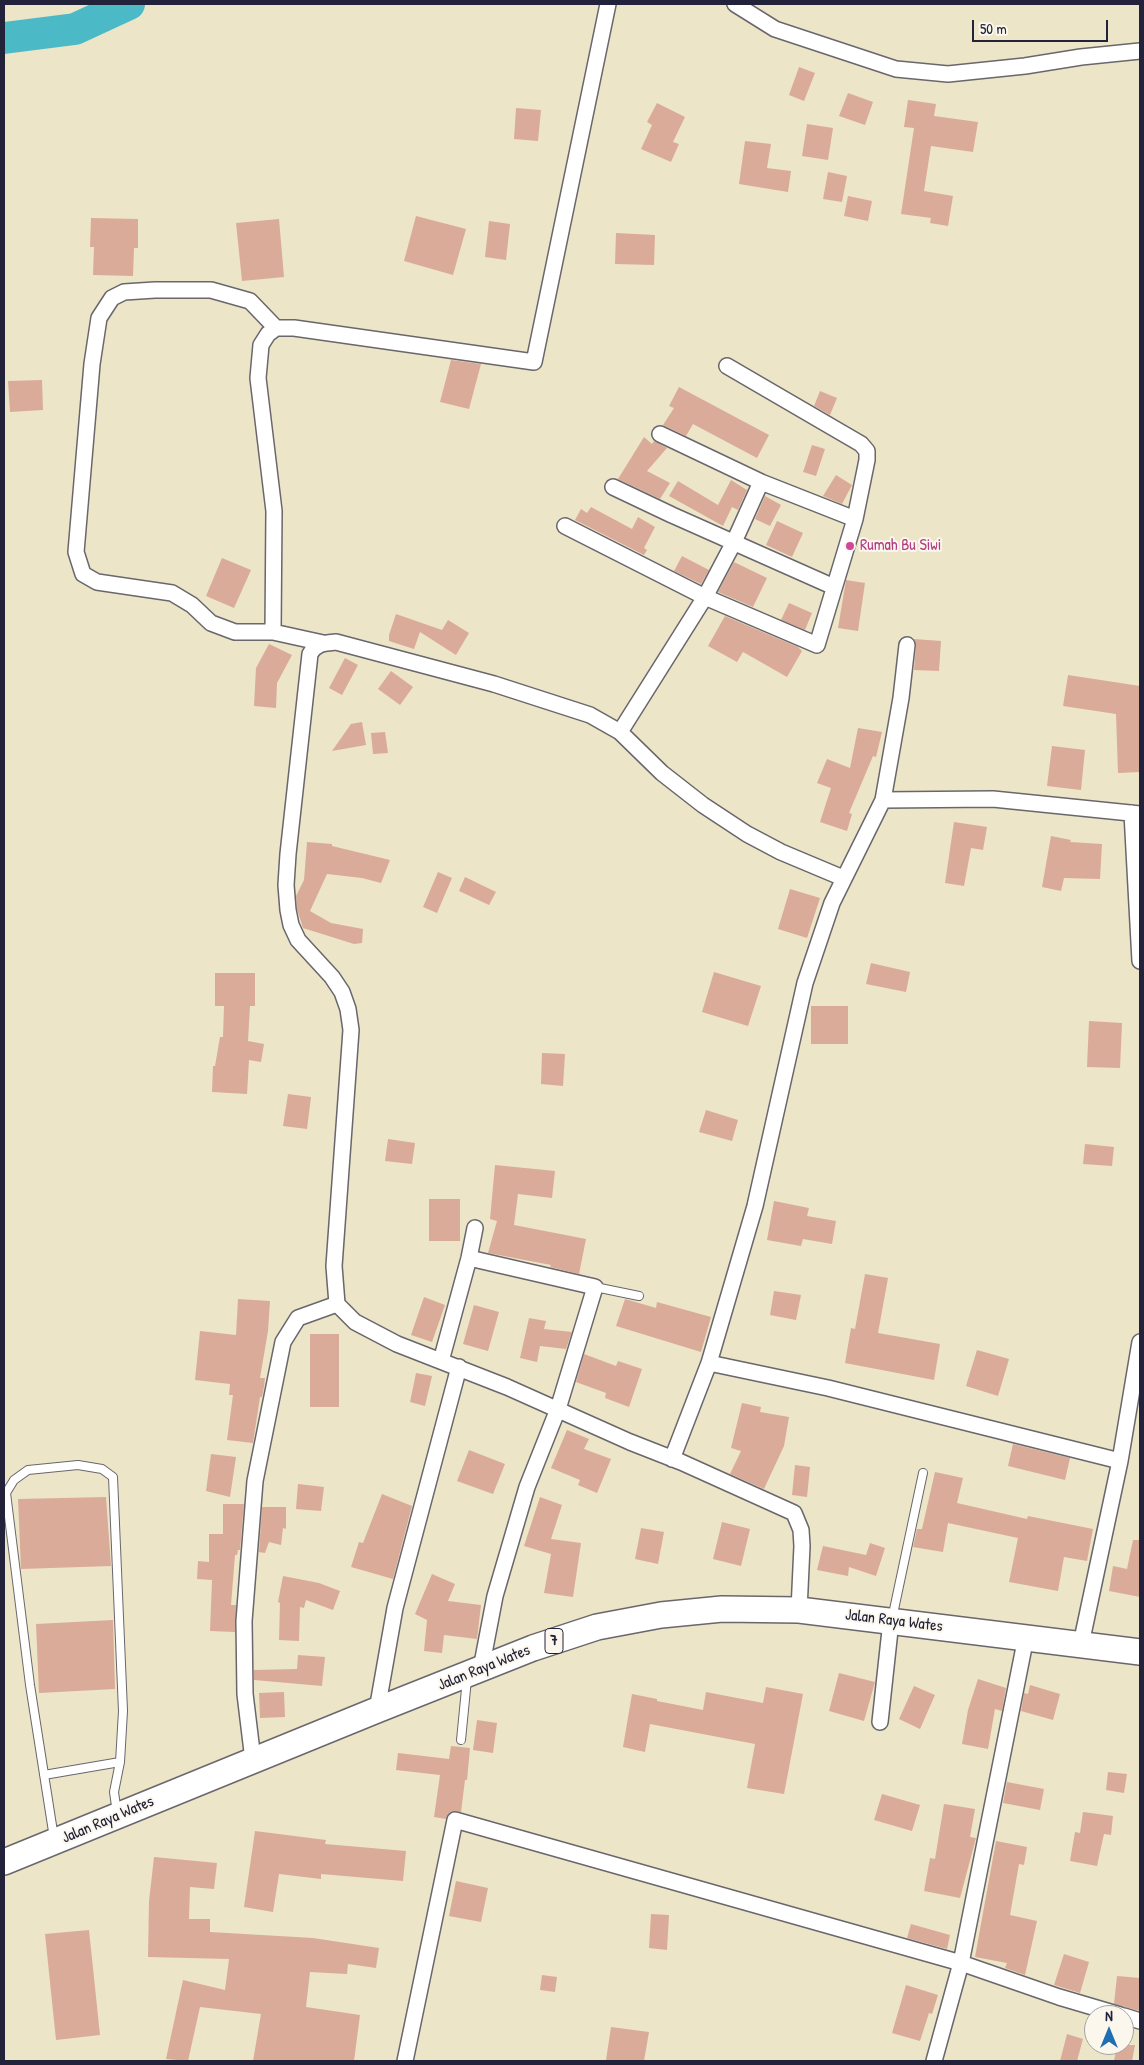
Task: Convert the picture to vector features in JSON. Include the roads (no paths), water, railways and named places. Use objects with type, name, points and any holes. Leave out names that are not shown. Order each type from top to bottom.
[{"type":"highway","name":"Jalan Raya Wates","points":[[4,1862],[533,1648],[597,1627],[661,1616],[722,1609],[799,1610],[1140,1652]]},
{"type":"street","points":[[273,632],[274,511],[258,378],[262,345],[268,334],[276,328],[294,328],[534,362],[608,4]]},
{"type":"street","points":[[735,4],[775,29],[896,69],[948,74],[1026,66],[1080,56],[1140,51]]},
{"type":"street","points":[[276,328],[250,301],[211,290],[124,292],[112,298],[104,307],[99,318],[92,364],[76,552],[83,574],[97,582],[172,593],[192,605],[211,622],[235,632],[273,632],[323,643],[336,642],[494,684],[590,715],[620,732],[662,773],[703,805],[747,834],[781,852],[843,878]]},
{"type":"street","points":[[565,526],[706,598],[816,646],[855,519],[867,460],[866,451],[861,444],[727,366]]},
{"type":"street","points":[[660,434],[761,482],[855,519]]},
{"type":"street","points":[[620,732],[706,598],[761,482]]},
{"type":"street","points":[[613,487],[834,587]]},
{"type":"street","points":[[323,643],[314,647],[310,654],[286,885],[291,925],[298,940],[332,977],[342,992],[352,1030],[334,1266],[337,1304],[355,1322],[397,1344],[459,1367],[558,1409],[794,1513],[801,1530],[802,1546],[799,1610]]},
{"type":"street","points":[[672,1459],[709,1363],[755,1206],[805,983],[832,903],[883,800],[901,698],[907,646]]},
{"type":"street","points":[[883,800],[993,800],[1136,814],[1140,961]]},
{"type":"street","points":[[441,1361],[470,1258],[475,1228]]},
{"type":"street","points":[[470,1258],[595,1287],[558,1409],[527,1487],[497,1586],[475,1671]]},
{"type":"street","points":[[253,1760],[245,1694],[244,1621],[255,1481],[283,1342],[298,1318],[337,1304]]},
{"type":"street","points":[[1080,1644],[1120,1461],[1140,1342]]},
{"type":"street","points":[[709,1363],[828,1388],[1120,1461]]},
{"type":"street","points":[[377,1710],[395,1608],[459,1367]]},
{"type":"street","points":[[880,1722],[891,1621]]},
{"type":"street","points":[[934,2061],[961,1963],[1026,1637]]},
{"type":"street","points":[[405,2061],[455,1820],[961,1963],[1086,2005]]},
{"type":"lane","points":[[595,1287],[639,1296]]},
{"type":"lane","points":[[55,1842],[30,1685],[6,1493],[14,1480],[28,1470],[78,1465],[102,1469],[113,1477],[123,1711],[120,1762],[114,1792],[118,1816]]},
{"type":"lane","points":[[891,1621],[923,1473]]},
{"type":"lane","points":[[461,1740],[475,1671]]},
{"type":"lane","points":[[44,1775],[120,1762]]},
{"type":"waterway","points":[[4,38],[75,29],[129,4]]},
{"type":"place","name":"Rumah Bu Siwi","points":[[850,546]]}]
